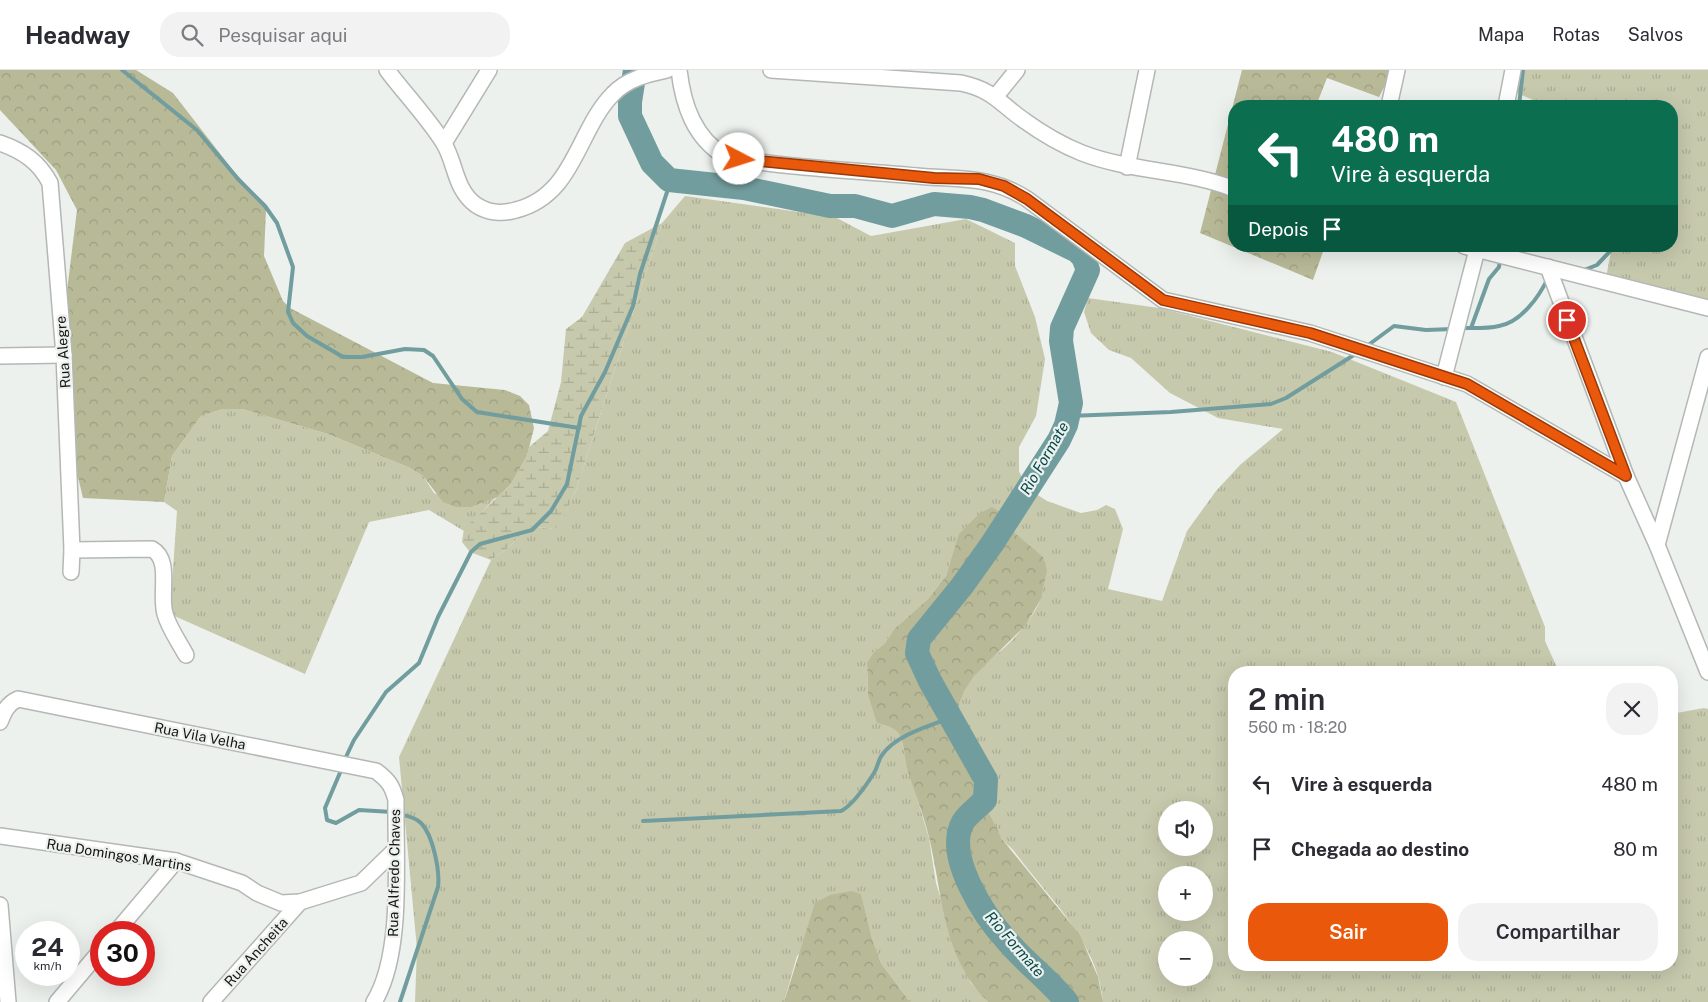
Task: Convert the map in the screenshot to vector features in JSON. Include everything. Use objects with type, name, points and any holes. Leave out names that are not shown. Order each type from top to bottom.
[{"type":"street","points":[[387,70],[444,143],[457,180],[466,195],[477,205],[503,213],[526,208],[543,198],[560,180],[570,168],[604,103],[626,82],[663,71]]},
{"type":"street","points":[[444,143],[489,70]]},
{"type":"street","points":[[679,70],[683,98],[692,121],[708,142],[726,157],[992,182],[1004,186],[1027,199],[1163,300],[1310,333],[1467,384],[1626,476]]},
{"type":"street","points":[[771,70],[961,83],[978,86],[996,96],[1024,120],[1051,138],[1082,153],[1127,167],[1228,188]]},
{"type":"street","points":[[996,96],[1016,70]]},
{"type":"street","points":[[1127,167],[1147,70]]},
{"type":"street","points":[[1390,100],[1397,70]]},
{"type":"street","points":[[1507,100],[1513,70]]},
{"type":"street","name":"Rua Alegre","points":[[0,143],[15,148],[32,159],[43,170],[50,184],[64,355],[72,550],[71,572]]},
{"type":"street","points":[[1444,377],[1472,252]]},
{"type":"street","points":[[1492,252],[1708,308]]},
{"type":"street","points":[[1548,267],[1626,476],[1657,545],[1708,672]]},
{"type":"street","points":[[0,356],[64,355]]},
{"type":"street","points":[[1657,545],[1708,357]]},
{"type":"street","points":[[72,550],[152,549],[159,553],[163,560],[165,614],[186,655]]},
{"type":"street","name":"Rua Vila Velha","points":[[0,722],[5,709],[18,699],[376,771],[388,780],[396,800]]},
{"type":"street","name":"Rua Alfredo Chaves","points":[[374,1002],[387,972],[394,937],[396,800]]},
{"type":"street","name":"Rua Domingos Martins","points":[[0,836],[176,861],[242,883],[273,901],[300,902],[361,883],[396,850]]},
{"type":"street","points":[[125,921],[176,861]]},
{"type":"street","name":"Rua Ancheita","points":[[211,1002],[300,902]]},
{"type":"street","points":[[0,905],[8,1002]]},
{"type":"street","points":[[57,1002],[90,963]]},
{"type":"green space","points":[[0,70],[136,70],[173,93],[232,169],[266,209],[264,256],[283,301],[290,308],[433,383],[505,390],[520,396],[529,405],[534,428],[527,456],[511,484],[498,497],[472,507],[456,507],[443,502],[423,476],[410,468],[328,434],[242,409],[223,409],[201,416],[172,456],[164,502],[83,498],[77,473],[66,299],[77,210],[56,170],[0,110]]},
{"type":"green space","points":[[1242,70],[1393,70],[1379,97],[1327,78],[1318,100],[1234,100]]},
{"type":"green space","points":[[1523,70],[1708,70],[1708,305],[1605,283],[1611,252],[1678,252],[1678,100],[1533,100],[1515,92]]},
{"type":"green space","points":[[1228,124],[1228,245],[1200,233]]},
{"type":"green space","points":[[685,196],[835,217],[871,236],[966,219],[1015,243],[1015,266],[1035,317],[1045,359],[1036,416],[1019,447],[1019,471],[1027,488],[1047,501],[1081,513],[1097,510],[1106,505],[1115,509],[1123,529],[1108,589],[1162,601],[1187,531],[1216,491],[1240,465],[1283,429],[1218,418],[1170,393],[1131,358],[1109,350],[1091,333],[1084,312],[1088,298],[1159,308],[1332,352],[1456,402],[1545,627],[1545,641],[1556,666],[1228,666],[1228,971],[1678,971],[1678,713],[1704,708],[1708,709],[1708,1002],[1103,1002],[1099,980],[1092,959],[1082,940],[1056,903],[1002,839],[984,806],[967,766],[958,725],[959,707],[967,684],[987,662],[1021,631],[1041,599],[1020,539],[1010,529],[1006,516],[950,563],[946,576],[928,599],[894,629],[885,643],[873,653],[867,662],[868,695],[901,737],[908,768],[929,838],[936,883],[946,916],[971,983],[988,1002],[910,1002],[881,963],[872,938],[861,895],[797,956],[784,1002],[415,1002],[417,949],[399,757],[491,560],[511,546],[528,529],[536,527],[554,529],[560,524],[576,490],[662,223]]},
{"type":"green space","points":[[662,223],[576,490],[560,525],[554,529],[532,527],[528,529],[511,546],[491,560],[470,552],[462,542],[464,529],[511,484],[527,456],[529,447],[548,431],[561,382],[566,329],[582,317],[625,243]]},
{"type":"green space","points":[[1246,252],[1323,252],[1313,280]]},
{"type":"green space","points":[[223,409],[242,409],[328,434],[410,468],[423,476],[434,493],[472,507],[495,498],[464,531],[429,510],[369,522],[305,674],[170,614],[177,511],[164,502],[172,456],[201,416]]},
{"type":"green space","points":[[992,507],[1006,516],[1010,529],[1043,557],[1047,570],[1041,599],[1025,626],[974,676],[964,691],[959,704],[960,733],[974,784],[1002,839],[1080,935],[1098,977],[1103,1002],[988,1002],[973,984],[961,966],[946,925],[929,837],[907,768],[901,738],[894,729],[877,723],[868,695],[867,662],[873,653],[885,643],[894,629],[928,599],[946,576],[959,534],[979,514]]},
{"type":"green space","points":[[851,891],[861,894],[872,938],[881,963],[910,1002],[784,1002],[815,903],[830,895]]},
{"type":"waterway","points":[[122,70],[197,130],[238,179],[265,206],[277,223],[293,267],[288,312],[293,323],[307,336],[343,357],[362,357],[405,349],[424,350],[433,356],[462,399],[477,412],[579,428]]},
{"type":"waterway","name":"Rio Formate","points":[[635,70],[630,102],[630,116],[652,163],[669,180],[744,188],[830,206],[855,206],[892,216],[934,204],[970,207],[1026,226],[1077,251],[1083,257],[1088,270],[1062,328],[1061,341],[1071,403],[1066,425],[1059,440],[992,544],[962,586],[919,639],[917,653],[930,681],[986,780],[985,800],[965,819],[959,836],[959,852],[970,885],[999,931],[1015,950],[1067,1002]]},
{"type":"waterway","points":[[1520,100],[1523,70]]},
{"type":"waterway","points":[[344,761],[354,740],[386,692],[419,663],[438,617],[471,552],[480,544],[532,530],[551,511],[567,484],[581,416],[605,372],[633,306],[640,274],[671,180]]},
{"type":"waterway","points":[[1584,270],[1597,265],[1609,252]]},
{"type":"waterway","points":[[1471,328],[1489,279],[1499,267],[1500,260]]},
{"type":"waterway","points":[[1460,328],[1494,327],[1507,324],[1528,308],[1540,293],[1548,278]]},
{"type":"waterway","points":[[1367,346],[1394,326],[1426,330],[1453,329]]},
{"type":"waterway","points":[[1069,416],[1171,412],[1271,404],[1286,398],[1357,353]]},
{"type":"waterway","points":[[643,821],[841,811],[864,788],[888,748],[913,732],[950,718]]},
{"type":"waterway","points":[[342,768],[325,808],[327,820],[336,823],[359,810],[392,812]]},
{"type":"waterway","points":[[399,814],[416,819],[425,829],[435,854],[438,880],[438,887],[400,1002]]},
{"type":"route","points":[[739,159],[934,178],[979,179],[1004,186],[1027,199],[1070,234],[1151,294],[1163,300],[1310,333],[1467,384],[1626,476],[1567,320]]}]
